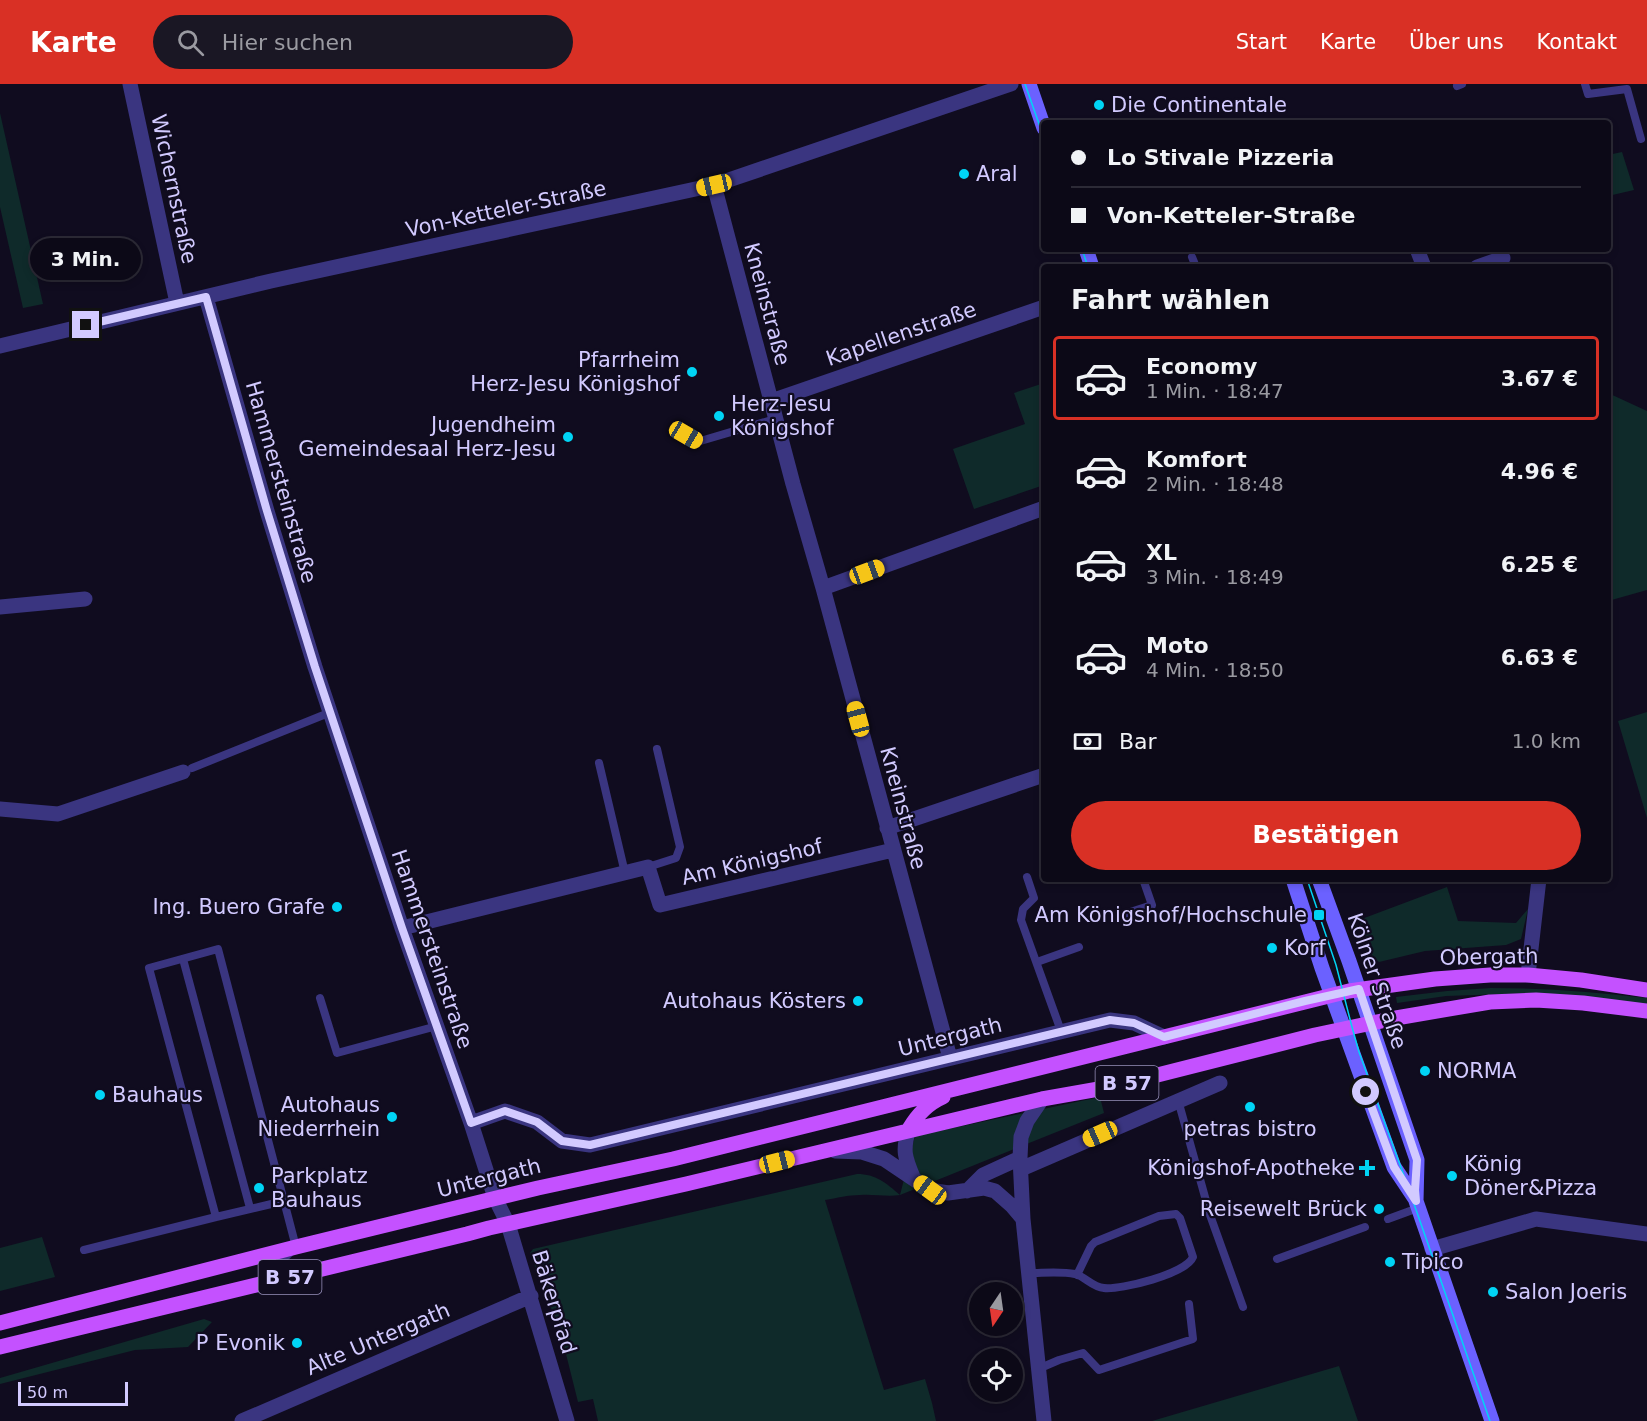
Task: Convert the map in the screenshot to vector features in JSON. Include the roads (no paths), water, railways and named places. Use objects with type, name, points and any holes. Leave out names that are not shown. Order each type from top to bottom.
[{"type":"main road","points":[[1029,84],[1041,120]]},
{"type":"main road","name":"Kölner Straße","points":[[1294,882],[1331,995],[1394,1167],[1417,1204]]},
{"type":"main road","name":"Kölner Straße","points":[[1320,882],[1417,1160],[1415,1190],[1417,1204],[1492,1421]]},
{"type":"main road","name":"Obergath","points":[[1331,995],[1435,979],[1490,975],[1528,975],[1581,980],[1647,990]]},
{"type":"main road","name":"Untergath","points":[[0,1323],[296,1247],[495,1198],[684,1156],[1331,995]]},
{"type":"main road","name":"Obergath","points":[[1344,1029],[1490,1002],[1536,1000],[1647,1011]]},
{"type":"main road","name":"B 57","points":[[0,1347],[909,1129],[1042,1099],[1110,1087],[1344,1029]]},
{"type":"main road","name":"B 57","points":[[909,1129],[917,1116],[932,1102],[962,1088]]},
{"type":"street","name":"Wichernstraße","points":[[130,84],[177,303]]},
{"type":"street","name":"Von-Ketteler-Straße","points":[[0,346],[177,303],[714,185],[1011,84]]},
{"type":"street","name":"Kneinstraße","points":[[714,185],[775,419],[950,1058]]},
{"type":"street","points":[[1486,264],[1503,258]]},
{"type":"street","name":"Hammersteinstraße","points":[[206,297],[305,639],[495,1198]]},
{"type":"street","name":"Kapellenstraße","points":[[771,401],[1041,308]]},
{"type":"street","points":[[823,588],[1041,509]]},
{"type":"street","points":[[0,607],[85,599]]},
{"type":"street","points":[[0,809],[58,814],[188,770]]},
{"type":"street","points":[[887,828],[1041,776]]},
{"type":"street","name":"Am Königshof","points":[[402,928],[648,867],[660,905],[893,850]]},
{"type":"street","points":[[1528,975],[1539,882]]},
{"type":"street","name":"Untergath","points":[[471,1123],[505,1111],[537,1122],[562,1141],[590,1145],[1110,1020],[1134,1023],[1164,1037]]},
{"type":"street","points":[[967,1191],[983,1175],[1021,1163],[1220,1083]]},
{"type":"street","points":[[1042,1099],[1024,1129],[1021,1163],[1023,1219],[1044,1421]]},
{"type":"street","points":[[909,1129],[905,1140],[904,1157],[913,1177]]},
{"type":"street","points":[[823,1150],[862,1152],[884,1159],[930,1190],[948,1193],[984,1188],[995,1191],[1023,1219]]},
{"type":"street","name":"Bäkerpfad","points":[[495,1198],[508,1224],[567,1421]]},
{"type":"street","points":[[1432,1249],[1536,1219],[1647,1234]]},
{"type":"street","name":"Alte Untergath","points":[[242,1421],[531,1296]]},
{"type":"lane","points":[[1585,84],[1588,94],[1627,89],[1641,139]]},
{"type":"lane","points":[[1192,257],[1195,264]]},
{"type":"lane","points":[[675,429],[697,442],[775,419]]},
{"type":"lane","points":[[188,770],[331,712]]},
{"type":"lane","name":"Am Königshof","points":[[648,867],[676,858],[680,847],[657,749]]},
{"type":"lane","points":[[599,763],[625,873]]},
{"type":"lane","points":[[1027,877],[1034,898],[1023,909],[1021,920],[1061,1031]]},
{"type":"lane","points":[[1124,914],[1152,905],[1144,882]]},
{"type":"lane","points":[[1036,962],[1079,947]]},
{"type":"lane","points":[[216,1216],[149,968],[218,949],[296,1247],[255,1286]]},
{"type":"lane","points":[[183,959],[250,1208]]},
{"type":"lane","points":[[320,998],[337,1053],[437,1026]]},
{"type":"lane","points":[[1178,1100],[1210,1215],[1243,1307]]},
{"type":"lane","points":[[84,1250],[284,1200]]},
{"type":"lane","points":[[1388,1219],[1417,1204]]},
{"type":"lane","points":[[1029,1273],[1077,1275],[1100,1288],[1114,1289],[1172,1273],[1185,1267],[1193,1257],[1180,1218],[1176,1214],[1159,1216],[1095,1242],[1090,1246],[1077,1275]]},
{"type":"lane","points":[[1277,1258],[1365,1227]]},
{"type":"lane","points":[[1038,1369],[1083,1353],[1099,1370],[1193,1340],[1189,1304]]},
{"type":"tram line","points":[[1025,84],[1041,129]]},
{"type":"tram line","points":[[1083,252],[1087,264]]},
{"type":"tram line","points":[[1308,882],[1336,965],[1359,1052],[1490,1421]]},
{"type":"place","name":"Die Continentale","points":[[1099,105]]},
{"type":"place","name":"Aral","points":[[964,174]]},
{"type":"place","name":"Pfarrheim Herz-Jesu Königshof","points":[[692,372]]},
{"type":"place","name":"Herz-Jesu Königshof","points":[[719,416]]},
{"type":"place","name":"Jugendheim Gemeindesaal Herz-Jesu","points":[[568,437]]},
{"type":"place","name":"Ing. Buero Grafe","points":[[337,907]]},
{"type":"place","name":"Am Königshof/Hochschule","points":[[1319,915]]},
{"type":"place","name":"Korf","points":[[1272,948]]},
{"type":"place","name":"Autohaus Kösters","points":[[858,1001]]},
{"type":"place","name":"NORMA","points":[[1425,1071]]},
{"type":"place","name":"Bauhaus","points":[[100,1095]]},
{"type":"place","name":"petras bistro","points":[[1250,1107]]},
{"type":"place","name":"Autohaus Niederrhein","points":[[392,1117]]},
{"type":"place","name":"Königshof-Apotheke","points":[[1367,1168]]},
{"type":"place","name":"König Döner&Pizza","points":[[1452,1176]]},
{"type":"place","name":"Parkplatz Bauhaus","points":[[259,1188]]},
{"type":"place","name":"Reisewelt Brück","points":[[1379,1209]]},
{"type":"place","name":"Tipico","points":[[1390,1262]]},
{"type":"place","name":"Salon Joeris","points":[[1493,1292]]},
{"type":"place","name":"P Evonik","points":[[297,1343]]}]
